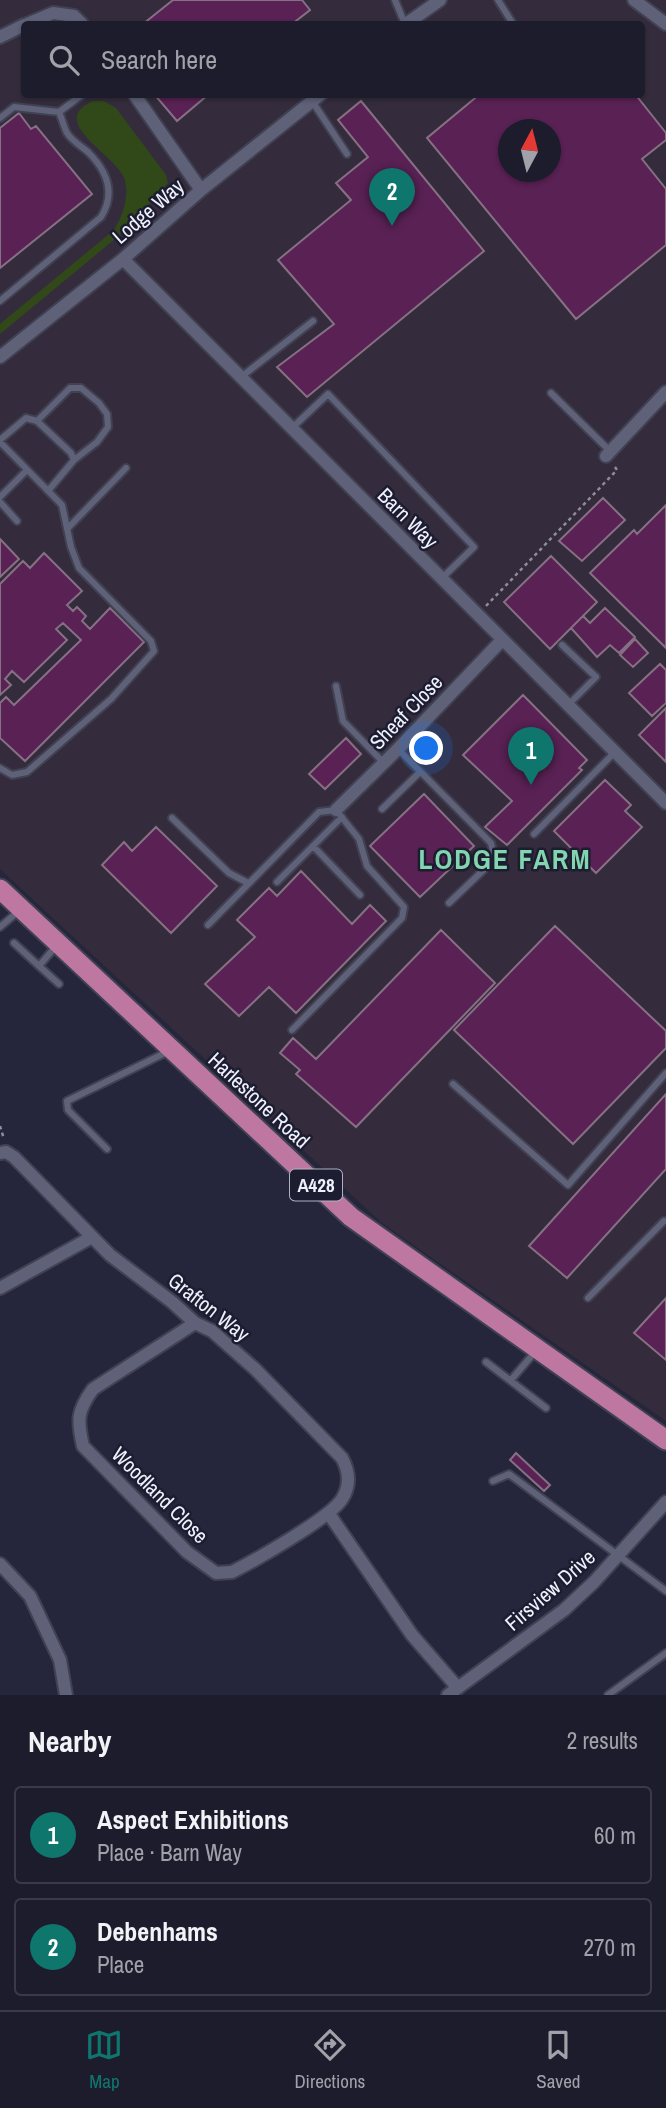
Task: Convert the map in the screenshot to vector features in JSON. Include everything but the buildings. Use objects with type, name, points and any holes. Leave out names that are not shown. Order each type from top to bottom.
[{"type":"main road","name":"Harlestone Road","points":[[0,889],[351,1217],[666,1440]]},
{"type":"street","points":[[410,21],[440,0]]},
{"type":"street","points":[[634,0],[666,24]]},
{"type":"street","points":[[35,21],[53,13],[74,16],[79,21]]},
{"type":"street","points":[[0,37],[21,27]]},
{"type":"street","points":[[137,98],[201,190]]},
{"type":"street","name":"Lodge Way","points":[[0,357],[123,259],[201,190],[316,98]]},
{"type":"street","name":"Barn Way","points":[[123,259],[666,803]]},
{"type":"street","points":[[608,453],[665,394]]},
{"type":"street","name":"Sheaf Close","points":[[339,813],[502,640]]},
{"type":"street","name":"Grafton Way","points":[[0,1153],[6,1152],[14,1157],[110,1255],[195,1323],[212,1331],[255,1369],[342,1458],[349,1471],[347,1485],[343,1499],[329,1514]]},
{"type":"street","points":[[0,1288],[92,1237]]},
{"type":"street","name":"Woodland Close","points":[[195,1323],[93,1389],[85,1401],[78,1423],[83,1446],[187,1552],[216,1573],[232,1572],[244,1566],[329,1514]]},
{"type":"street","name":"Firsview Drive","points":[[453,1692],[564,1609],[594,1582],[666,1502]]},
{"type":"street","points":[[329,1514],[453,1692]]},
{"type":"street","points":[[0,1564],[30,1596],[60,1660],[66,1695]]},
{"type":"lane","points":[[395,0],[405,21]]},
{"type":"lane","points":[[498,0],[511,21]]},
{"type":"lane","points":[[0,118],[14,107],[59,112],[78,98]]},
{"type":"lane","points":[[316,98],[347,154]]},
{"type":"lane","points":[[0,301],[101,217],[107,208],[109,185],[106,175],[98,163],[68,134],[59,112]]},
{"type":"lane","points":[[241,377],[313,321]]},
{"type":"lane","points":[[37,421],[70,388],[81,388],[99,403],[107,414],[107,427],[97,442],[74,460],[48,491]]},
{"type":"lane","points":[[551,393],[608,453]]},
{"type":"lane","points":[[292,428],[328,394],[474,547],[441,579]]},
{"type":"lane","points":[[0,768],[12,775],[27,772],[111,699],[154,651],[151,641],[79,568],[66,528],[62,505],[0,441],[26,418],[37,421],[71,453],[74,460]]},
{"type":"lane","points":[[66,528],[126,468]]},
{"type":"lane","points":[[17,521],[0,499],[27,470]]},
{"type":"lane","points":[[562,645],[596,677],[568,705]]},
{"type":"lane","points":[[336,686],[343,721],[384,763]]},
{"type":"lane","points":[[398,749],[491,843],[495,859],[449,903]]},
{"type":"lane","points":[[534,834],[615,752]]},
{"type":"lane","points":[[382,809],[420,772]]},
{"type":"lane","points":[[208,925],[319,812],[339,813],[359,839],[367,866],[404,906],[402,918],[292,1030]]},
{"type":"lane","points":[[277,883],[313,846],[339,813]]},
{"type":"lane","points":[[172,818],[229,873],[248,883]]},
{"type":"lane","points":[[313,846],[360,895]]},
{"type":"lane","points":[[0,927],[22,909]]},
{"type":"lane","points":[[14,943],[59,984]]},
{"type":"lane","points":[[38,966],[58,943]]},
{"type":"lane","points":[[107,1149],[68,1110],[66,1101],[172,1050]]},
{"type":"lane","points":[[453,1084],[568,1185],[666,1073]]},
{"type":"lane","points":[[589,1298],[665,1221]]},
{"type":"lane","points":[[511,1380],[537,1350]]},
{"type":"lane","points":[[486,1362],[546,1408]]},
{"type":"lane","points":[[493,1481],[509,1474],[666,1591]]},
{"type":"lane","points":[[608,1695],[666,1653]]},
{"type":"path","points":[[477,615],[617,470],[608,453]]},
{"type":"shaded area","points":[[0,0],[666,0],[666,1421],[382,1223],[0,869]]},
{"type":"green space","points":[[93,101],[104,101],[116,108],[166,175],[168,183],[127,229],[0,334],[0,324],[114,230],[120,218],[126,198],[124,178],[80,128],[77,119],[80,109]]},
{"type":"place","name":"Debenhams","points":[[392,226]]},
{"type":"place","name":"Aspect Exhibitions","points":[[531,785]]},
{"type":"district","name":"LODGE FARM","points":[[505,859]]}]
